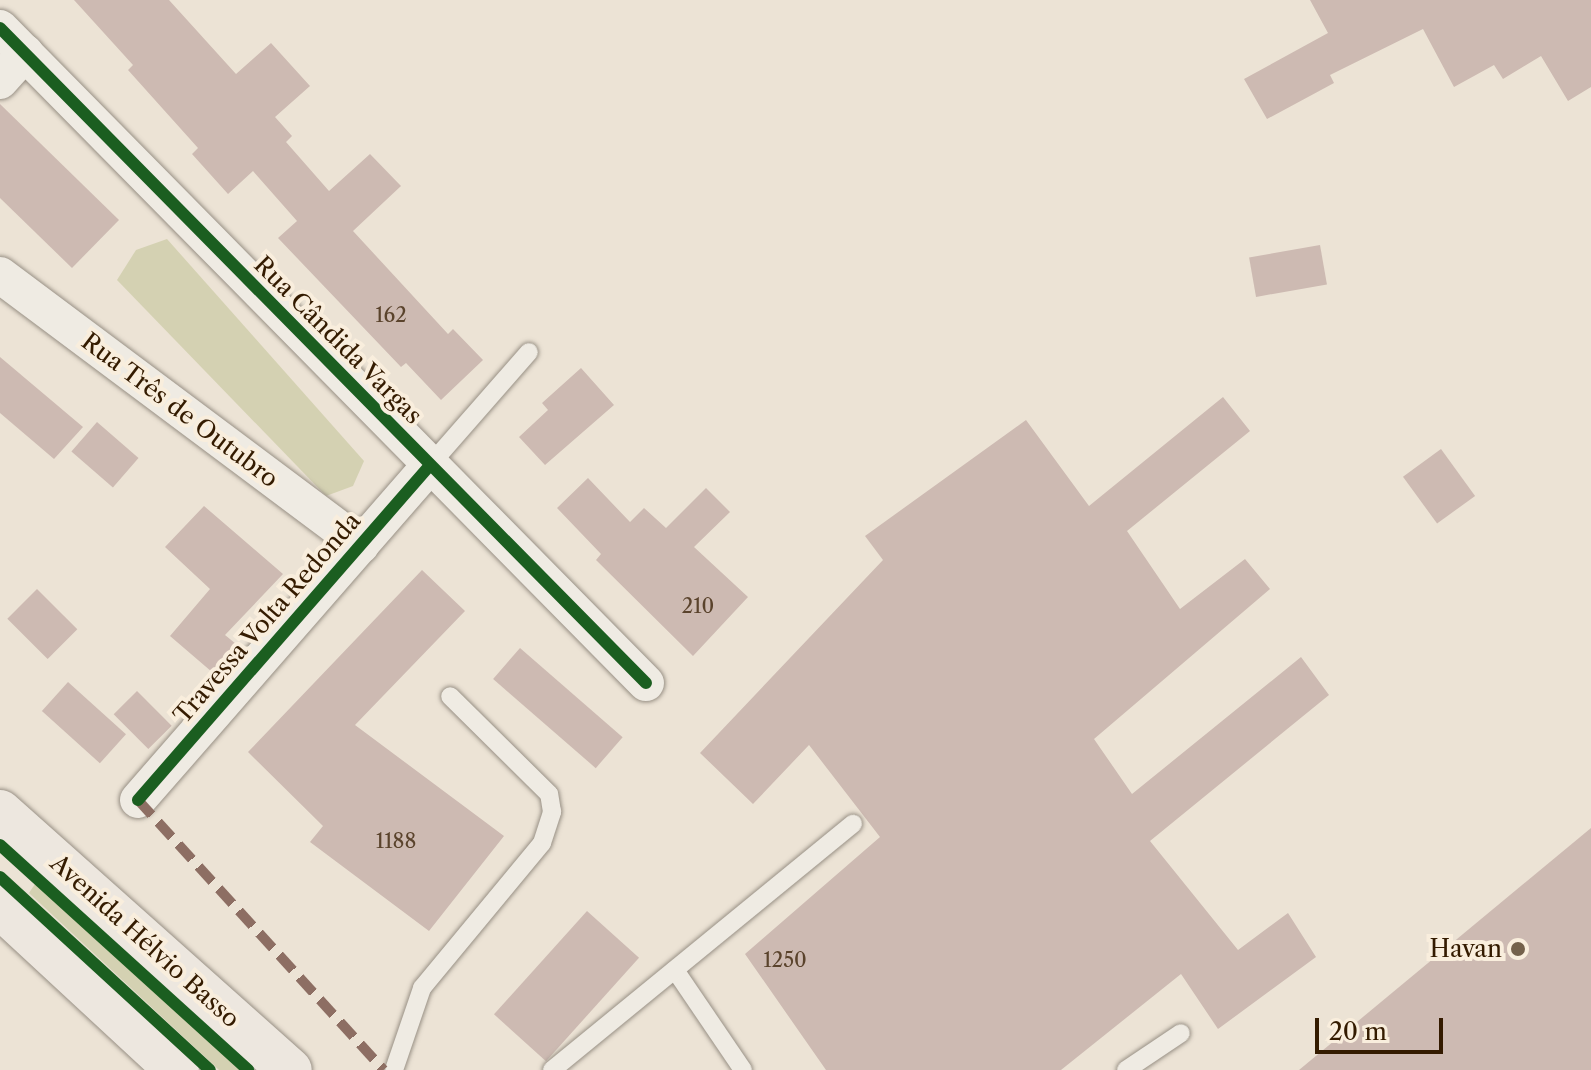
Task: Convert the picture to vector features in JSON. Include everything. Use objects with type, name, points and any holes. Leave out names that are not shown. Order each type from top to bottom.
[{"type":"main road","name":"Avenida Hélvio Basso","points":[[0,812],[290,1070]]},
{"type":"main road","points":[[0,906],[177,1070]]},
{"type":"street","points":[[0,81],[12,40]]},
{"type":"street","name":"Rua Cândida Vargas","points":[[12,40],[646,683]]},
{"type":"street","name":"Rua Três de Outubro","points":[[0,275],[361,545]]},
{"type":"street","name":"Travessa Volta Redonda","points":[[138,800],[430,465]]},
{"type":"lane","points":[[430,465],[529,352]]},
{"type":"lane","points":[[394,1070],[422,988],[542,843],[552,812],[549,794],[450,696]]},
{"type":"lane","points":[[552,1070],[853,824]]},
{"type":"lane","points":[[675,970],[743,1070]]},
{"type":"lane","points":[[1126,1070],[1181,1033]]},
{"type":"shaded area","points":[[167,239],[364,461],[353,486],[326,496],[117,280],[136,250]]},
{"type":"shaded area","points":[[35,884],[106,944],[240,1070],[219,1070],[29,893]]},
{"type":"building","points":[[74,0],[169,0],[236,74],[271,43],[310,86],[275,117],[292,136],[286,142],[329,191],[370,154],[401,186],[353,231],[448,334],[453,329],[483,360],[441,400],[406,363],[401,367],[278,238],[297,221],[253,171],[228,194],[192,154],[198,148],[128,70],[133,65]]},
{"type":"building","points":[[1310,0],[1591,0],[1591,87],[1568,101],[1541,56],[1503,79],[1494,65],[1454,87],[1423,29],[1330,75],[1334,83],[1267,119],[1244,79],[1328,33]]},
{"type":"building","points":[[0,104],[119,220],[72,268],[0,198]]},
{"type":"building","points":[[1320,245],[1327,284],[1256,297],[1249,258]]},
{"type":"building","points":[[0,357],[83,427],[54,459],[0,413]]},
{"type":"building","points":[[581,368],[614,405],[545,465],[519,437],[548,410],[542,403]]},
{"type":"building","points":[[1223,397],[1250,431],[1127,531],[1180,609],[1245,559],[1270,589],[1094,739],[1132,794],[1301,657],[1329,695],[1150,841],[1238,950],[1288,913],[1316,957],[1218,1029],[1181,974],[1061,1070],[826,1070],[745,954],[880,837],[809,745],[753,804],[700,753],[883,560],[865,536],[1026,420],[1089,506]]},
{"type":"building","points":[[97,422],[139,458],[113,488],[71,451]]},
{"type":"building","points":[[1441,449],[1475,496],[1437,524],[1403,477]]},
{"type":"building","points":[[588,478],[630,522],[644,508],[666,528],[706,488],[730,512],[694,547],[748,597],[693,656],[596,560],[601,554],[557,508]]},
{"type":"building","points":[[204,506],[283,574],[225,635],[236,644],[212,672],[170,636],[210,589],[165,547]]},
{"type":"building","points":[[422,570],[465,611],[355,725],[504,836],[429,931],[310,842],[323,826],[248,752]]},
{"type":"building","points":[[37,589],[77,629],[48,659],[7,619]]},
{"type":"building","points":[[520,648],[623,737],[596,768],[493,679]]},
{"type":"building","points":[[68,682],[126,734],[100,763],[42,711]]},
{"type":"building","points":[[137,691],[172,726],[148,749],[114,714]]},
{"type":"building","name":"Havan","points":[[1591,828],[1591,1070],[1299,1070]]},
{"type":"building","points":[[587,911],[639,958],[546,1061],[494,1014]]},
{"type":"marked path","points":[[138,800],[384,1070]]},
{"type":"cycle path","points":[[0,28],[646,683]]},
{"type":"cycle path","points":[[138,800],[430,465]]},
{"type":"cycle path","points":[[0,845],[248,1070]]},
{"type":"cycle path","points":[[0,877],[210,1070]]},
{"type":"place","name":"Havan","points":[[1518,949]]}]
